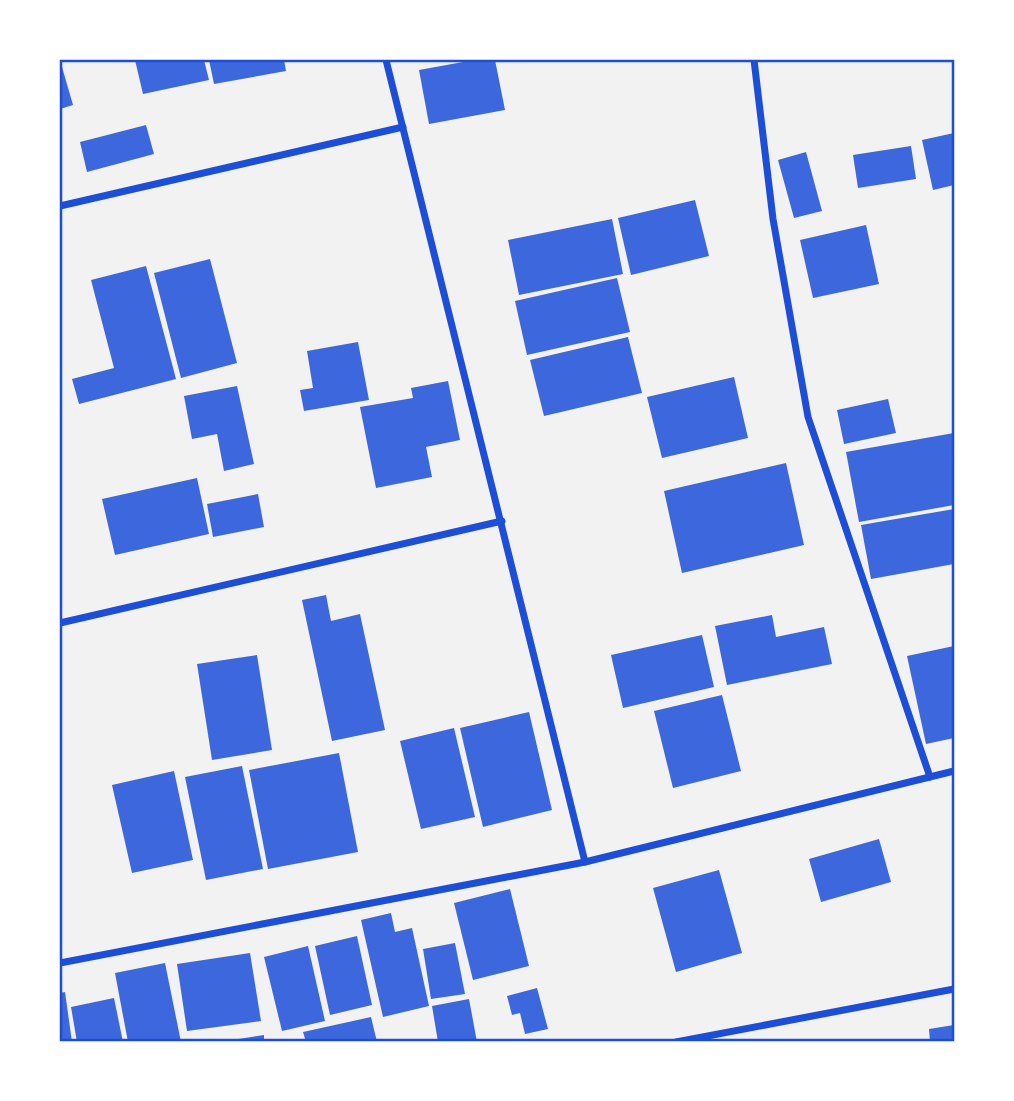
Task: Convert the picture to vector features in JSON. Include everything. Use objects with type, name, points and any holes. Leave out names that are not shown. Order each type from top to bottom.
[{"type":"street","points":[[386,60],[585,862]]},
{"type":"street","points":[[754,60],[773,219],[808,417],[930,777]]},
{"type":"street","points":[[60,206],[403,127]]},
{"type":"street","points":[[60,623],[502,521]]},
{"type":"street","points":[[60,963],[585,862],[954,771]]},
{"type":"street","points":[[676,1041],[954,989]]},
{"type":"building","points":[[60,60],[73,105],[60,109]]},
{"type":"building","points":[[135,60],[204,60],[209,80],[143,94]]},
{"type":"building","points":[[209,60],[284,60],[286,71],[214,84]]},
{"type":"building","points":[[474,60],[495,60],[505,110],[429,124],[419,70]]},
{"type":"building","points":[[146,125],[154,154],[87,172],[80,142]]},
{"type":"building","points":[[954,133],[954,185],[933,190],[922,140]]},
{"type":"building","points":[[911,146],[916,179],[858,188],[853,155]]},
{"type":"building","points":[[806,152],[822,211],[794,218],[778,160]]},
{"type":"building","points":[[695,200],[709,256],[631,275],[618,218]]},
{"type":"building","points":[[612,219],[623,274],[519,295],[508,240]]},
{"type":"building","points":[[866,225],[879,284],[813,298],[800,240]]},
{"type":"building","points":[[210,259],[237,363],[181,378],[154,273]]},
{"type":"building","points":[[146,266],[176,379],[79,404],[72,379],[114,368],[91,280]]},
{"type":"building","points":[[617,278],[630,332],[527,355],[515,301]]},
{"type":"building","points":[[628,337],[642,393],[544,416],[530,360]]},
{"type":"building","points":[[358,342],[369,400],[304,411],[300,390],[313,388],[307,351]]},
{"type":"building","points":[[734,377],[748,438],[662,458],[647,397]]},
{"type":"building","points":[[448,381],[460,440],[426,447],[432,477],[376,488],[360,407],[413,398],[411,388]]},
{"type":"building","points":[[237,386],[254,464],[224,471],[217,434],[192,439],[184,396]]},
{"type":"building","points":[[888,399],[896,433],[844,444],[837,410]]},
{"type":"building","points":[[954,433],[954,505],[859,522],[846,452]]},
{"type":"building","points":[[786,463],[804,545],[682,573],[664,491]]},
{"type":"building","points":[[197,478],[209,534],[115,555],[102,499]]},
{"type":"building","points":[[258,494],[264,527],[213,537],[207,504]]},
{"type":"building","points":[[954,509],[954,564],[871,579],[861,525]]},
{"type":"building","points":[[326,595],[331,621],[360,614],[385,730],[332,741],[302,600]]},
{"type":"building","points":[[772,615],[776,637],[824,627],[832,664],[727,685],[715,626]]},
{"type":"building","points":[[702,635],[714,687],[623,708],[611,655]]},
{"type":"building","points":[[954,646],[954,738],[926,744],[907,656]]},
{"type":"building","points":[[257,655],[272,750],[212,760],[197,664]]},
{"type":"building","points":[[722,695],[741,771],[673,788],[654,711]]},
{"type":"building","points":[[529,712],[552,810],[483,827],[460,728]]},
{"type":"building","points":[[454,728],[475,817],[421,829],[400,741]]},
{"type":"building","points":[[339,753],[358,852],[268,869],[249,770]]},
{"type":"building","points":[[242,766],[263,869],[206,880],[185,777]]},
{"type":"building","points":[[174,771],[193,860],[132,873],[112,785]]},
{"type":"building","points":[[879,839],[891,882],[821,902],[809,859]]},
{"type":"building","points":[[719,870],[742,953],[676,972],[653,888]]},
{"type":"building","points":[[510,889],[529,966],[473,980],[454,903]]},
{"type":"building","points":[[391,913],[395,932],[412,928],[429,1006],[383,1017],[361,920]]},
{"type":"building","points":[[357,936],[372,1005],[330,1015],[315,946]]},
{"type":"building","points":[[455,943],[465,994],[431,999],[423,949]]},
{"type":"building","points":[[308,946],[325,1021],[282,1031],[264,957]]},
{"type":"building","points":[[250,953],[261,1021],[187,1031],[177,964]]},
{"type":"building","points":[[165,963],[181,1042],[128,1042],[115,973]]},
{"type":"building","points":[[537,988],[548,1029],[525,1034],[520,1013],[512,1015],[507,996]]},
{"type":"building","points":[[65,992],[72,1042],[60,1042],[60,993]]},
{"type":"building","points":[[114,998],[123,1042],[77,1042],[71,1007]]},
{"type":"building","points":[[469,999],[477,1042],[438,1042],[432,1006]]},
{"type":"building","points":[[371,1017],[377,1042],[306,1042],[303,1032]]},
{"type":"building","points":[[954,1025],[954,1042],[930,1042],[929,1029]]},
{"type":"building","points":[[264,1035],[264,1042],[232,1042],[232,1040]]}]
